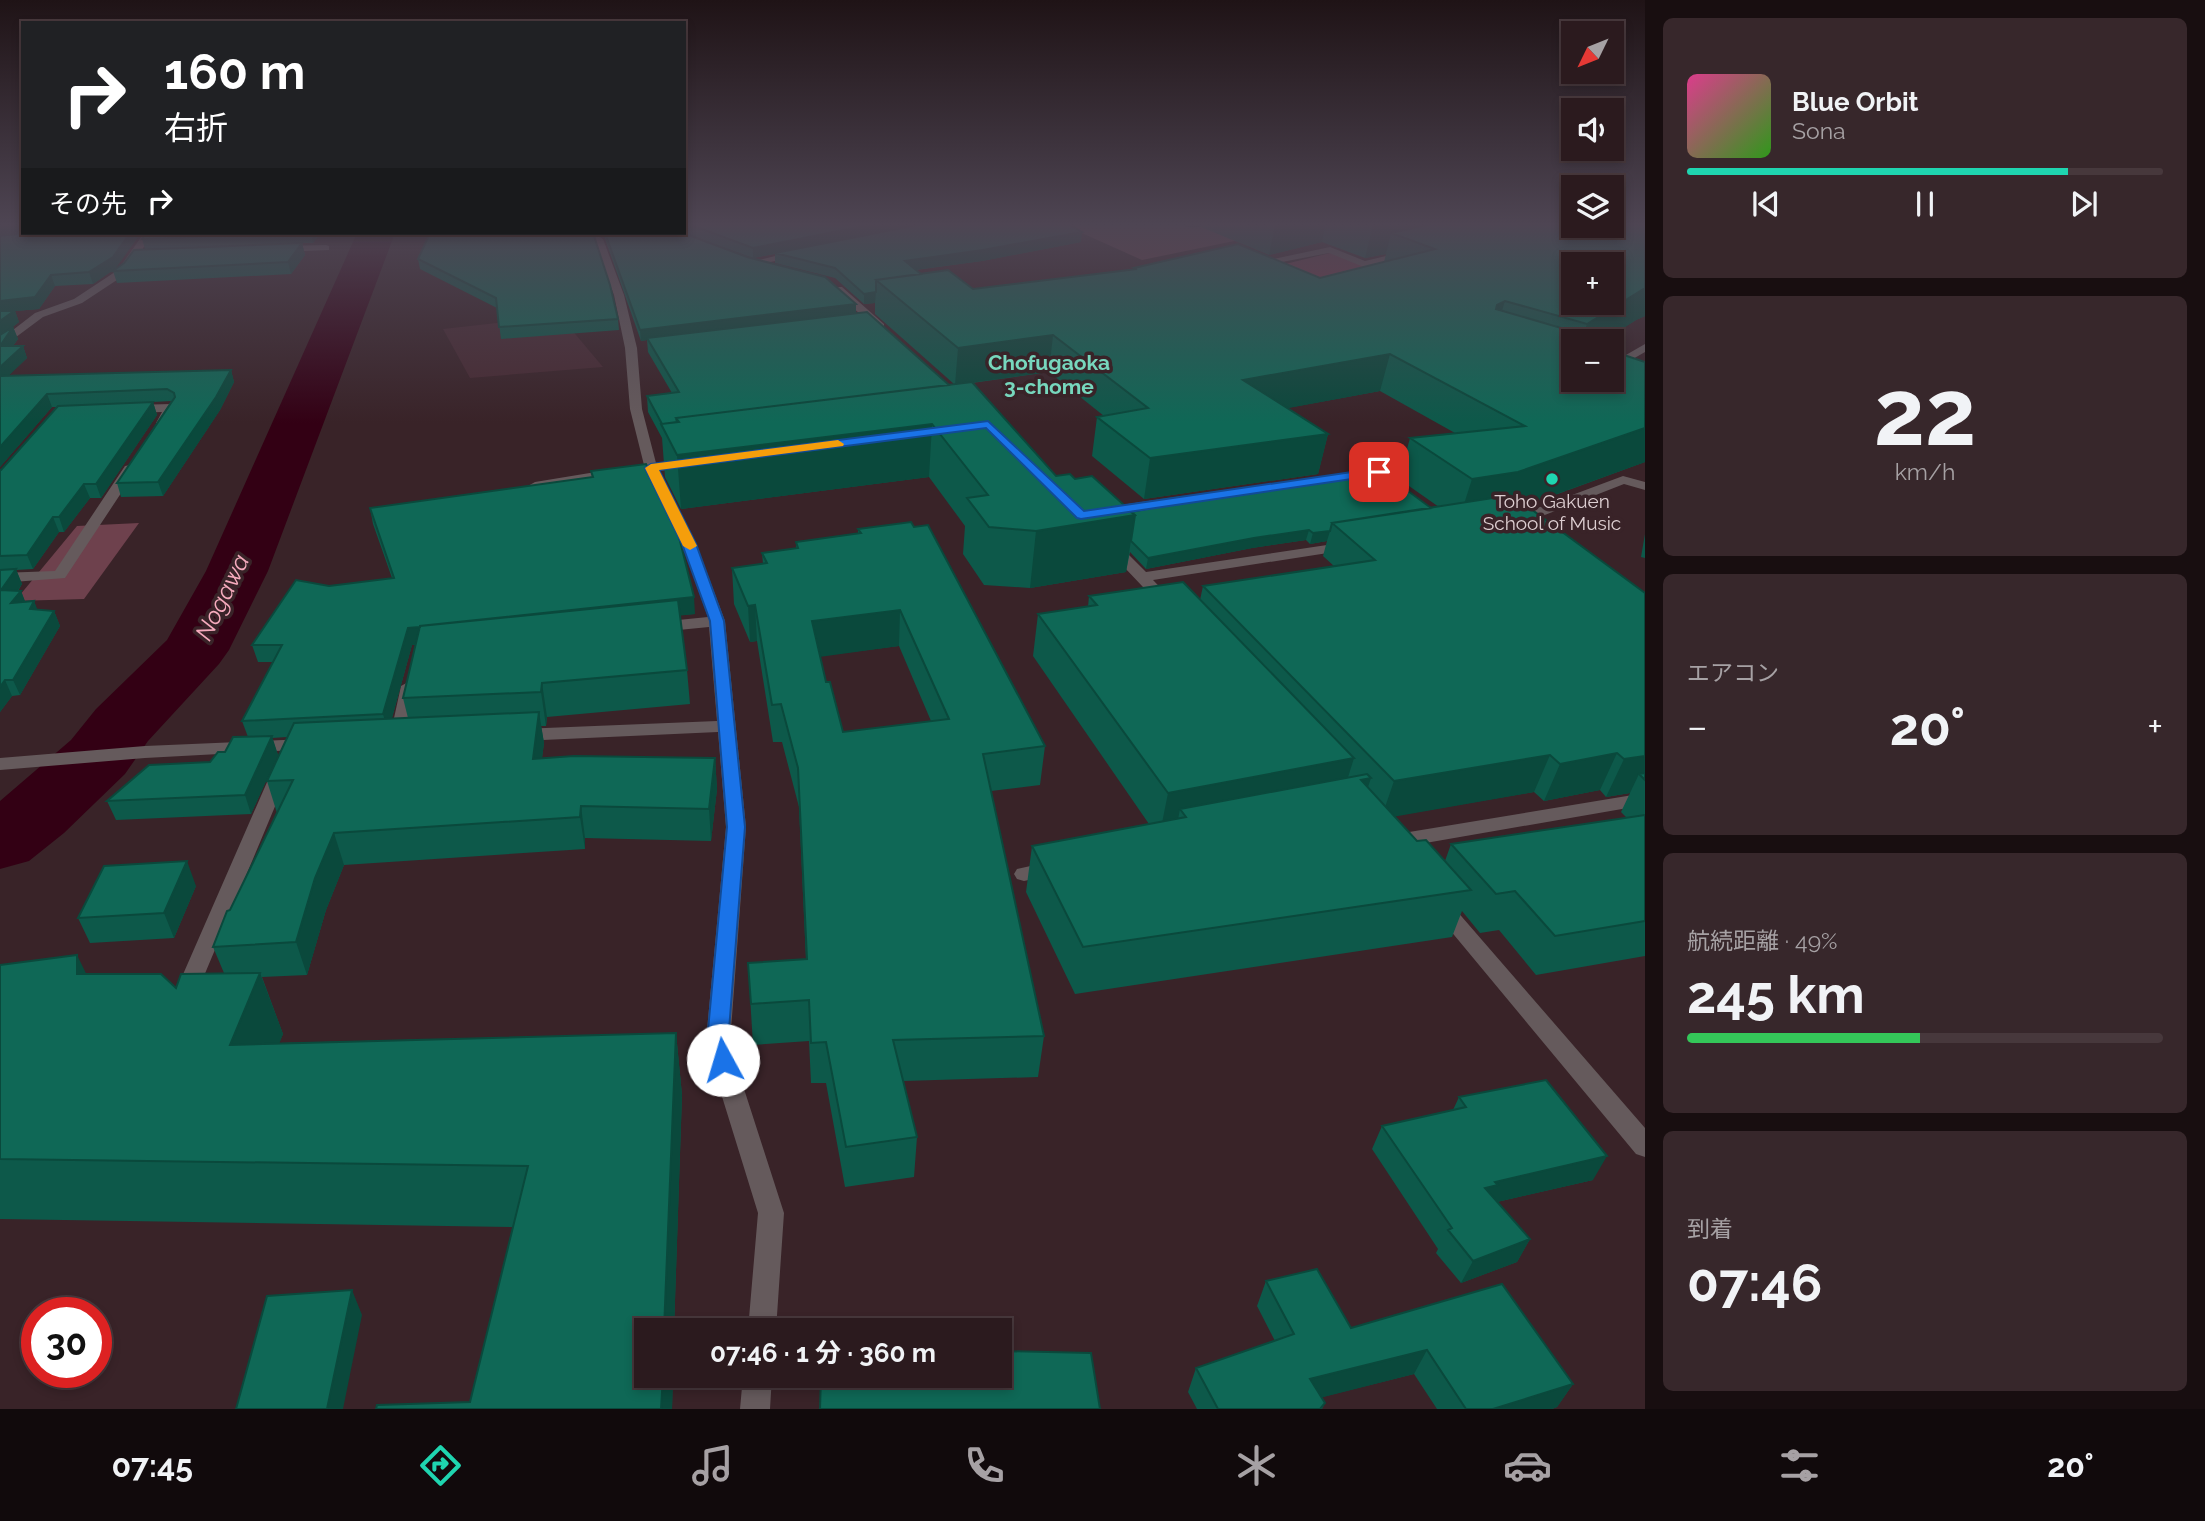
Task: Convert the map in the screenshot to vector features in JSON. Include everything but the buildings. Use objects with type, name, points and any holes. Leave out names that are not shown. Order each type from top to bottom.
[{"type":"street","points":[[13,317],[39,315],[78,301],[94,291]]},
{"type":"street","points":[[617,291],[631,348],[636,409],[651,468],[689,544],[717,621],[736,827],[719,1030],[723,1060],[771,1213],[763,1318]]},
{"type":"street","points":[[839,291],[891,337]]},
{"type":"street","points":[[0,346],[39,315]]},
{"type":"street","points":[[631,348],[645,346]]},
{"type":"street","points":[[1624,360],[1645,347]]},
{"type":"street","points":[[121,410],[171,408],[157,430]]},
{"type":"street","points":[[0,578],[60,575],[142,452]]},
{"type":"street","points":[[519,488],[705,461]]},
{"type":"street","points":[[1503,521],[1527,517],[1623,480],[1645,486]]},
{"type":"street","points":[[1095,513],[1203,497]]},
{"type":"street","points":[[1099,533],[1181,617]]},
{"type":"street","points":[[1143,577],[1361,544]]},
{"type":"street","points":[[635,630],[717,621]]},
{"type":"street","points":[[398,741],[415,664]]},
{"type":"street","points":[[507,736],[725,726]]},
{"type":"street","points":[[0,764],[145,752],[321,744]]},
{"type":"street","points":[[185,995],[281,772],[295,746]]},
{"type":"street","points":[[1388,843],[1645,799]]},
{"type":"street","points":[[1024,874],[1074,865]]},
{"type":"street","points":[[1431,894],[1645,1146]]},
{"type":"street","points":[[159,995],[212,994]]},
{"type":"street","points":[[755,1409],[757,1388]]},
{"type":"shaded area","points":[[1281,291],[1358,291],[1312,303]]},
{"type":"shaded area","points":[[560,316],[603,367],[470,378],[443,329]]},
{"type":"shaded area","points":[[139,523],[84,599],[15,601],[77,526]]},
{"type":"waterway","name":"Nogawa","points":[[0,841],[36,814],[98,757],[122,725],[195,650],[237,571],[352,291]]},
{"type":"slow traffic","points":[[690,546],[651,468],[838,444]]},
{"type":"place","name":"Toho Gakuen School of Music","points":[[1552,479]]},
{"type":"district","name":"Chofugaoka 3-chome","points":[[1049,374]]},
{"type":"route","points":[[723,1060],[719,1030],[736,827],[717,621],[689,544],[651,468],[988,424],[1081,515],[1379,472]]}]
